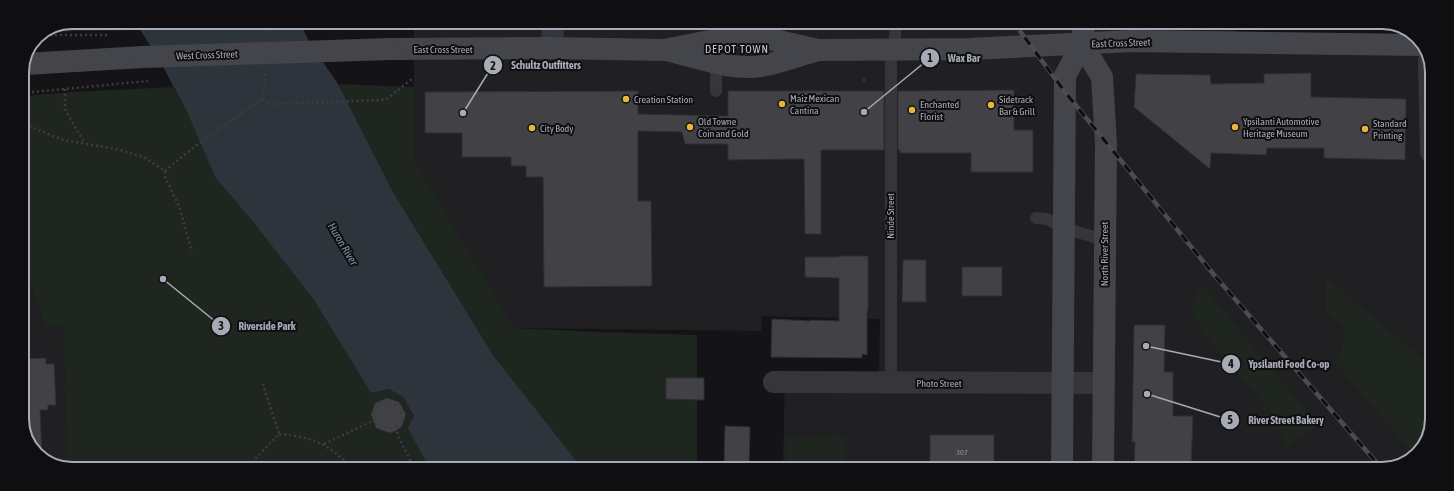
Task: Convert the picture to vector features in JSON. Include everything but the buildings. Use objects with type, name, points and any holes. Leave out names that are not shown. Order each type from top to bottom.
[{"type":"street","points":[[552,48],[553,29]]},
{"type":"street","points":[[1062,462],[1065,76],[1083,34]]},
{"type":"street","name":"East Cross Street","points":[[390,49],[552,48],[664,50],[730,37],[761,38],[818,50],[970,49],[1030,45],[1083,34],[1131,41],[1415,45]]},
{"type":"street","name":"North River Street","points":[[1083,34],[1102,76],[1106,144],[1103,462]]},
{"type":"street","name":"West Cross Street","points":[[30,64],[122,58],[390,49]]},
{"type":"street","name":"East Cross Street","points":[[664,50],[730,66],[761,66],[818,50]]},
{"type":"street","name":"Photo Street","points":[[774,382],[1103,383]]},
{"type":"lane","name":"Ninde Street","points":[[891,382],[893,50],[895,29]]},
{"type":"lane","points":[[716,40],[716,91]]},
{"type":"lane","points":[[1036,218],[1047,219],[1064,228],[1104,240]]},
{"type":"path","points":[[268,38],[269,29]]},
{"type":"path","points":[[50,35],[110,35]]},
{"type":"path","points":[[263,99],[266,68]]},
{"type":"path","points":[[263,99],[271,104],[380,100],[387,99],[412,78]]},
{"type":"path","points":[[29,92],[148,81]]},
{"type":"path","points":[[65,89],[65,109],[86,144]]},
{"type":"path","points":[[164,171],[234,118],[263,99]]},
{"type":"path","points":[[29,125],[63,140],[116,149],[144,157],[164,171],[179,206],[192,252]]},
{"type":"path","points":[[263,384],[279,434]]},
{"type":"path","points":[[392,403],[399,407],[402,415],[401,422],[396,427],[390,429],[384,428],[374,421],[377,407],[392,403]]},
{"type":"path","points":[[324,444],[374,421]]},
{"type":"path","points":[[396,427],[398,436],[411,462]]},
{"type":"path","points":[[279,434],[298,436],[324,444],[346,462]]},
{"type":"path","points":[[253,462],[279,434]]},
{"type":"shaded area","points":[[72,29],[88,29],[89,31],[57,32]]},
{"type":"shaded area","points":[[88,29],[140,30],[89,31]]},
{"type":"shaded area","name":"DEPOT TOWN","points":[[414,29],[1236,29],[1236,42],[1415,45],[1423,58],[1425,69],[1424,430],[1418,443],[1408,453],[1396,460],[1387,462],[783,462],[785,373],[879,375],[880,319],[762,316],[761,331],[515,328],[414,160]]},
{"type":"shaded area","points":[[338,84],[414,87],[414,160],[515,328],[697,335],[697,462],[577,462],[493,355],[393,192]]},
{"type":"shaded area","points":[[173,87],[187,112],[215,177],[254,223],[314,300],[371,393],[390,389],[403,397],[414,416],[426,462],[67,462],[58,460],[67,452],[63,325],[44,325],[29,279],[29,95]]},
{"type":"shaded area","points":[[1326,277],[1425,362],[1425,424],[1418,443],[1411,450],[1334,362],[1342,355],[1344,326],[1326,311]]},
{"type":"shaded area","points":[[29,279],[44,325],[63,325],[67,462],[48,455],[36,443],[30,427]]},
{"type":"shaded area","points":[[1201,283],[1318,425],[1286,448],[1272,413],[1203,332],[1192,311]]},
{"type":"shaded area","points":[[845,436],[845,462],[787,462],[787,437]]},
{"type":"water","name":"Huron River","points":[[140,29],[303,29],[310,43],[338,84],[393,192],[493,355],[577,462],[426,462],[408,428],[414,416],[403,397],[389,389],[371,393],[314,300],[254,223],[215,177],[187,112],[159,59]]},
{"type":"railway","points":[[1018,29],[1065,92],[1215,276],[1376,462]]},
{"type":"place","name":"Creation Station","points":[[626,99]]},
{"type":"place","name":"Maiz Mexican Cantina","points":[[782,104]]},
{"type":"place","name":"Sidetrack Bar & Grill","points":[[991,105]]},
{"type":"place","name":"Enchanted Florist","points":[[912,110]]},
{"type":"place","name":"Wax Bar","points":[[864,112]]},
{"type":"place","name":"Schultz Outfitters","points":[[463,113]]},
{"type":"place","name":"Old Towne Coin and Gold","points":[[690,127]]},
{"type":"place","name":"Ypsilanti Automotive Heritage Museum","points":[[1235,127]]},
{"type":"place","name":"City Body","points":[[532,128]]},
{"type":"place","name":"Standard Printing","points":[[1365,129]]},
{"type":"place","name":"Riverside Park","points":[[163,279]]},
{"type":"place","name":"Ypsilanti Food Co-op","points":[[1146,346]]},
{"type":"place","name":"River Street Bakery","points":[[1147,394]]},
{"type":"district","name":"DEPOT TOWN","points":[[737,49]]}]
